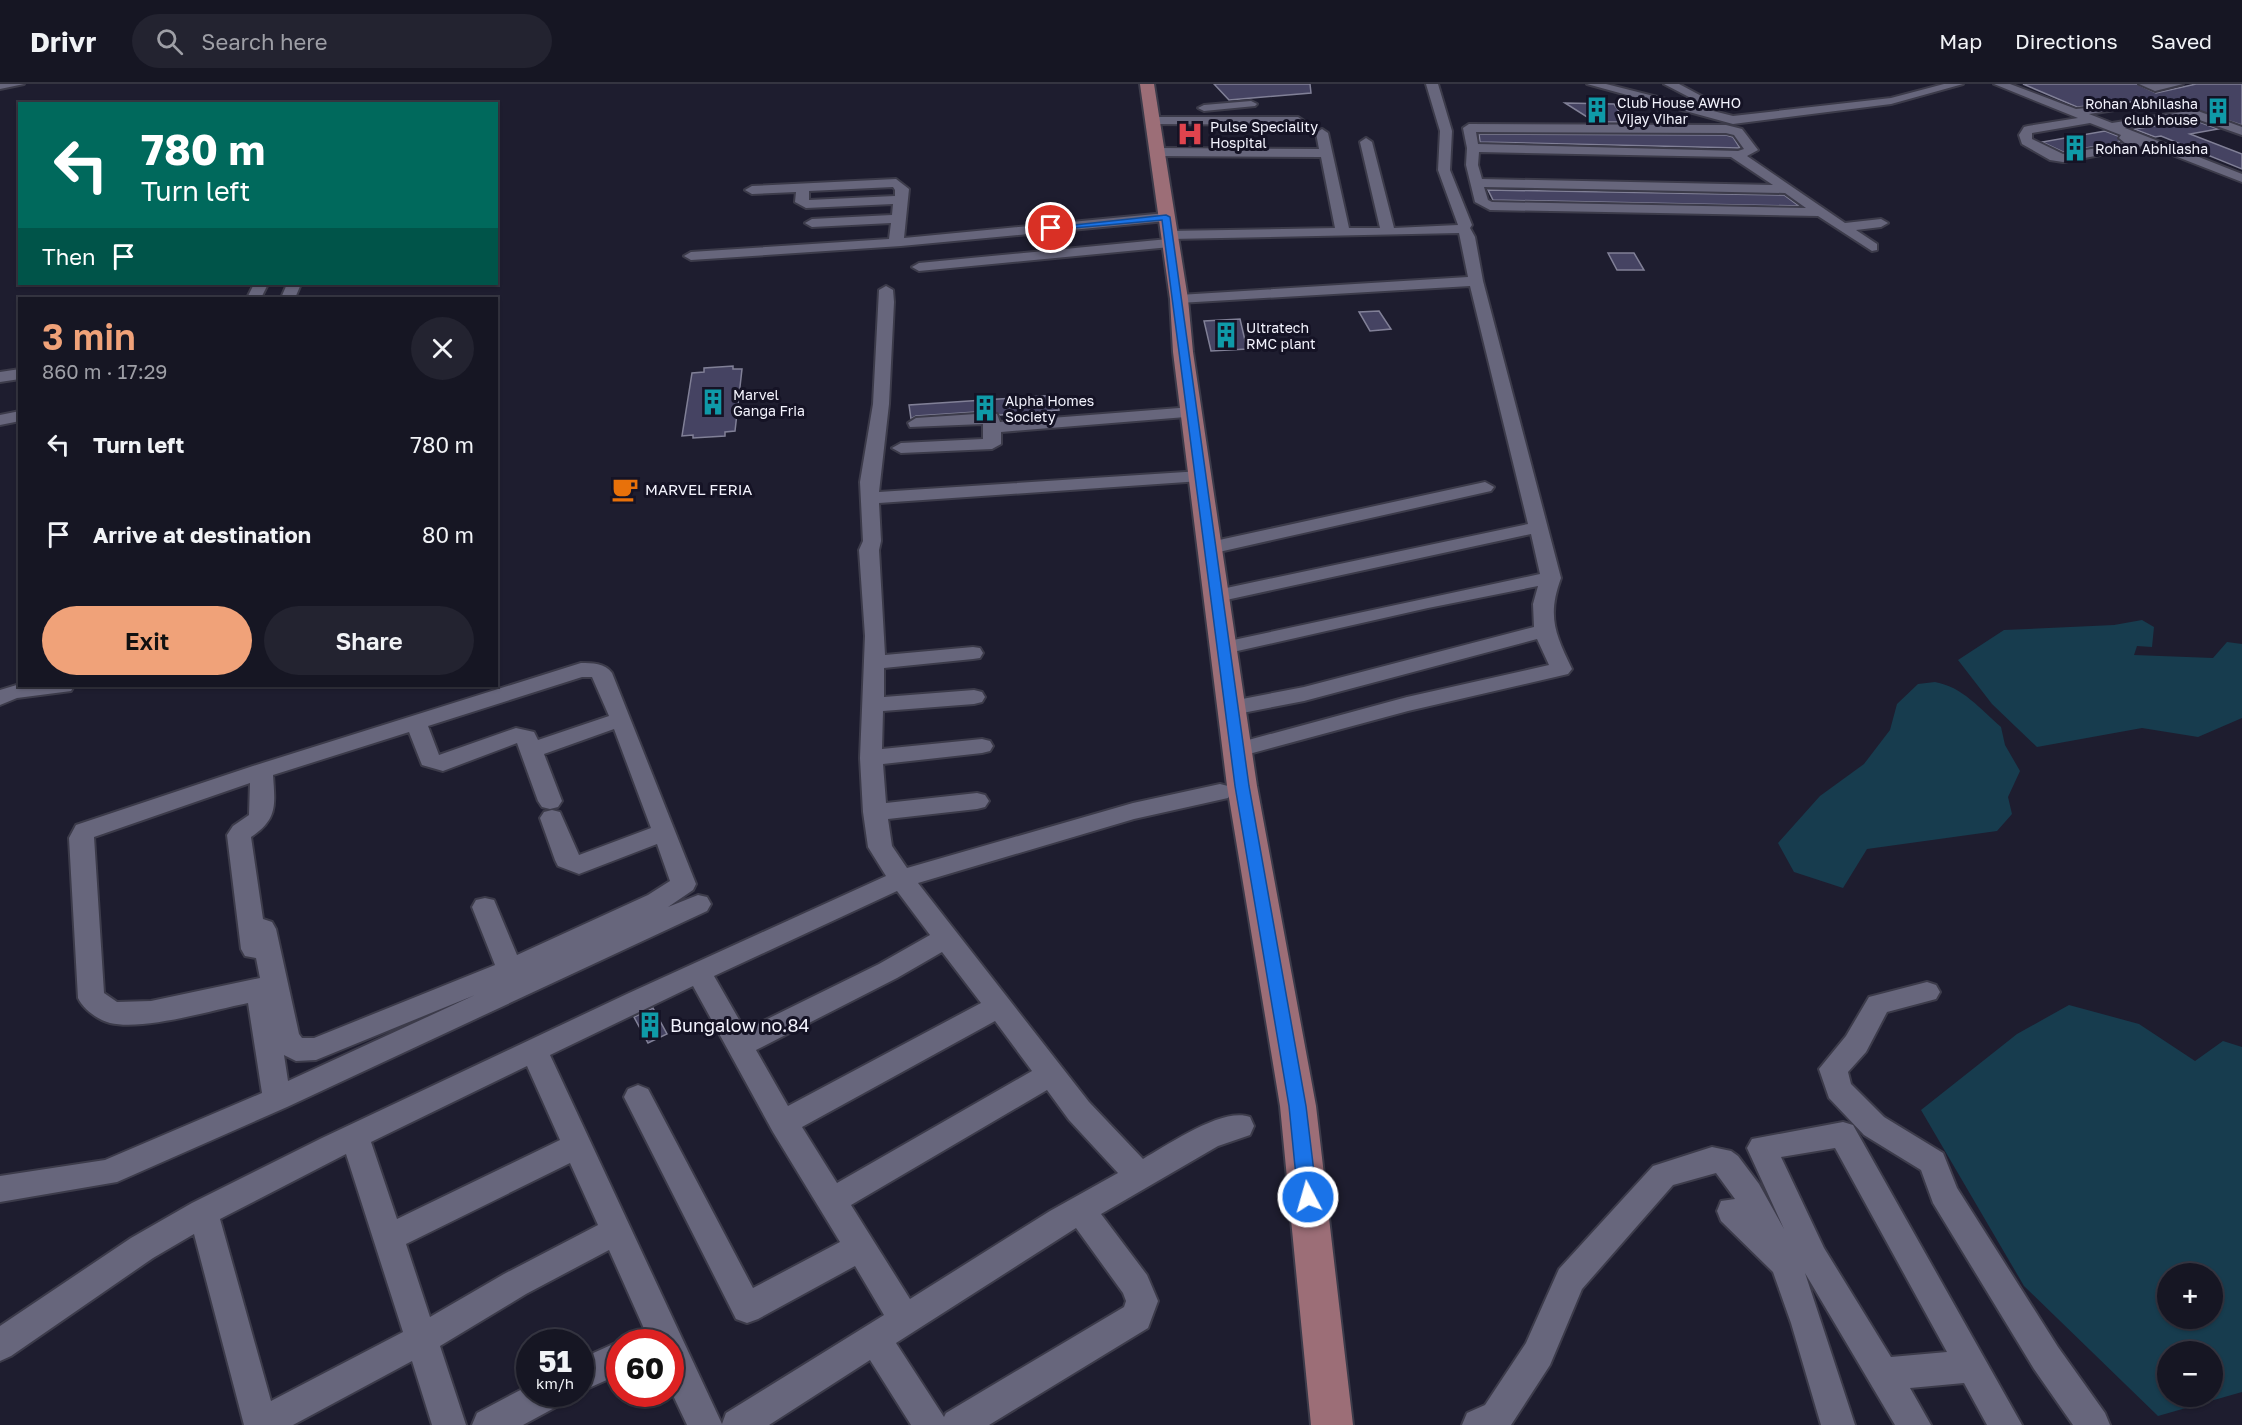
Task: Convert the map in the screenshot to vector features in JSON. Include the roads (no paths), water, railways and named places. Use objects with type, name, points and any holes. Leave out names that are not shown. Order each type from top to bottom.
[{"type":"main road","points":[[1147,84],[1156,132],[1168,232],[1179,298],[1192,412],[1238,750],[1298,1106],[1332,1425]]},
{"type":"street","points":[[0,86],[18,84]]},
{"type":"street","points":[[1238,750],[1407,704],[1561,669],[1543,631],[1541,602],[1551,578],[1476,281],[1468,237],[1463,228],[1465,225],[1443,164],[1446,130],[1432,84]]},
{"type":"street","points":[[1593,84],[1733,120],[1891,101],[1958,84]]},
{"type":"street","points":[[1670,84],[1716,107]]},
{"type":"street","points":[[2000,84],[2086,117]]},
{"type":"street","points":[[2015,84],[2114,129],[2242,178]]},
{"type":"street","points":[[2145,84],[2155,88],[2178,84]]},
{"type":"street","points":[[1156,132],[1251,104]]},
{"type":"street","points":[[2114,129],[2138,144],[2062,158],[2045,153],[2026,141],[2025,135],[2028,130],[2118,107]]},
{"type":"street","points":[[2114,129],[2195,114],[2242,131]]},
{"type":"street","points":[[1156,132],[1298,121]]},
{"type":"street","points":[[1510,126],[1525,154]]},
{"type":"street","points":[[1473,148],[1525,154],[1565,150],[1608,150],[1738,155],[1752,150],[1738,132],[1726,129],[1510,126],[1468,128],[1473,148],[1472,165],[1482,202],[1490,206],[1818,212]]},
{"type":"street","points":[[1552,127],[1565,150]]},
{"type":"street","points":[[1594,127],[1608,150]]},
{"type":"street","points":[[1637,128],[1653,151]]},
{"type":"street","points":[[1687,129],[1705,152]]},
{"type":"street","points":[[1156,132],[1327,153]]},
{"type":"street","points":[[1322,133],[1343,232]]},
{"type":"street","points":[[1366,142],[1388,232]]},
{"type":"street","points":[[1738,155],[1872,247]]},
{"type":"street","points":[[1443,164],[1472,165]]},
{"type":"street","points":[[752,190],[896,183],[902,189],[896,238],[901,242]]},
{"type":"street","points":[[1477,183],[1786,189]]},
{"type":"street","points":[[1529,184],[1542,208]]},
{"type":"street","points":[[1580,185],[1595,209]]},
{"type":"street","points":[[1632,186],[1649,210]]},
{"type":"street","points":[[803,187],[803,203],[900,200]]},
{"type":"street","points":[[1685,187],[1703,210]]},
{"type":"street","points":[[845,221],[849,203]]},
{"type":"street","points":[[812,223],[898,219]]},
{"type":"street","points":[[1842,227],[1881,223]]},
{"type":"street","points":[[691,256],[901,242],[1168,232],[1388,232],[1448,231],[1463,228]]},
{"type":"street","points":[[919,267],[1168,232]]},
{"type":"street","points":[[1179,298],[1476,281]]},
{"type":"street","points":[[886,290],[881,404],[874,442],[869,550],[875,636],[871,758],[880,847],[945,938],[1079,1111],[1140,1176]]},
{"type":"street","points":[[0,377],[18,374]]},
{"type":"street","points":[[991,423],[1065,412]]},
{"type":"street","points":[[916,423],[991,423],[1192,412]]},
{"type":"street","points":[[0,420],[18,416]]},
{"type":"street","points":[[901,448],[992,444],[991,423]]},
{"type":"street","points":[[870,498],[1201,476]]},
{"type":"street","points":[[1210,548],[1485,487]]},
{"type":"street","points":[[1217,596],[1539,527]]},
{"type":"street","points":[[1224,648],[1428,602],[1551,578]]},
{"type":"street","points":[[1232,708],[1304,694],[1543,631]]},
{"type":"street","points":[[874,663],[972,653]]},
{"type":"street","points":[[0,1189],[107,1173],[277,1099],[514,978],[657,902],[684,884],[621,718],[601,673],[581,670],[261,771],[96,825],[84,831],[81,838],[91,998],[112,1013],[151,1012],[259,990]]},
{"type":"street","points":[[0,698],[14,692],[55,687]]},
{"type":"street","points":[[873,705],[974,697]]},
{"type":"street","points":[[533,750],[621,718]]},
{"type":"street","points":[[416,722],[433,763],[443,763],[522,735],[526,736],[533,750],[567,860],[579,865],[663,832]]},
{"type":"street","points":[[871,758],[982,746]]},
{"type":"street","points":[[261,771],[261,813],[257,822],[242,829],[239,835],[259,990],[277,1099]]},
{"type":"street","points":[[0,1345],[142,1248],[203,1213],[355,1136],[698,972],[901,879],[1111,817],[1220,792]]},
{"type":"street","points":[[875,812],[977,801]]},
{"type":"street","points":[[263,929],[279,1015],[286,1039],[296,1050],[316,1049],[514,978],[698,904]]},
{"type":"street","points":[[485,907],[514,978]]},
{"type":"street","points":[[739,1046],[888,971],[945,938]]},
{"type":"street","points":[[698,972],[783,1123],[904,1318]]},
{"type":"street","points":[[1927,992],[1878,1004],[1856,1044],[1833,1069],[1839,1090],[1874,1126],[1933,1162],[1944,1194],[2046,1358],[2093,1425]]},
{"type":"street","points":[[783,1123],[998,1007]]},
{"type":"street","points":[[534,1051],[616,1231],[656,1329]]},
{"type":"street","points":[[832,1201],[1050,1074]]},
{"type":"street","points":[[638,1097],[747,1308],[861,1247]]},
{"type":"street","points":[[738,1425],[904,1318],[1080,1210],[1208,1137],[1240,1126]]},
{"type":"street","points":[[1838,1425],[1819,1361],[1799,1260],[1762,1148],[1843,1134],[2005,1425]]},
{"type":"street","points":[[355,1136],[448,1425]]},
{"type":"street","points":[[388,1238],[578,1146]]},
{"type":"street","points":[[1479,1425],[1497,1417],[1538,1354],[1570,1279],[1663,1175],[1701,1162],[1721,1160],[1728,1165],[1768,1226],[1799,1260],[1883,1374],[1914,1425]]},
{"type":"street","points":[[958,1425],[1137,1317],[1142,1301],[1136,1285],[1080,1210]]},
{"type":"street","points":[[1732,1211],[1799,1260]]},
{"type":"street","points":[[203,1213],[261,1424],[420,1340],[515,1284],[616,1231]]},
{"type":"street","points":[[874,1338],[931,1425]]},
{"type":"street","points":[[1883,1374],[1972,1366]]},
{"type":"street","points":[[684,1385],[705,1425]]},
{"type":"street","points":[[489,1425],[522,1407]]},
{"type":"water","points":[[2142,620],[2154,627],[2152,647],[2137,646],[2134,655],[2213,658],[2227,642],[2242,644],[2242,718],[2198,737],[2142,728],[2037,747],[1992,704],[1958,660],[2004,630],[2114,625]]},
{"type":"water","points":[[1935,682],[1963,694],[2001,727],[2005,745],[2020,771],[2008,797],[2012,814],[1997,831],[1867,849],[1843,888],[1794,872],[1778,843],[1820,796],[1864,764],[1890,730],[1897,704],[1918,684]]},
{"type":"water","points":[[2069,1005],[2139,1024],[2195,1061],[2223,1041],[2242,1047],[2242,1392],[2223,1397],[2223,1341],[2157,1341],[2157,1407],[2190,1407],[2158,1416],[2024,1286],[1921,1110],[2017,1034]]},
{"type":"place","name":"Club House AWHO Vijay Vihar","points":[[1597,110]]},
{"type":"place","name":"Rohan Abhilasha club house","points":[[2218,111]]},
{"type":"place","name":"Pulse Speciality Hospital","points":[[1190,134]]},
{"type":"place","name":"Rohan Abhilasha","points":[[2075,148]]},
{"type":"place","name":"Ultratech RMC plant","points":[[1226,335]]},
{"type":"place","name":"Marvel Ganga Fria","points":[[713,402]]},
{"type":"place","name":"Alpha Homes Society","points":[[985,408]]},
{"type":"place","name":"MARVEL FERIA","points":[[625,489]]},
{"type":"place","name":"Bungalow no.84","points":[[650,1025]]}]
